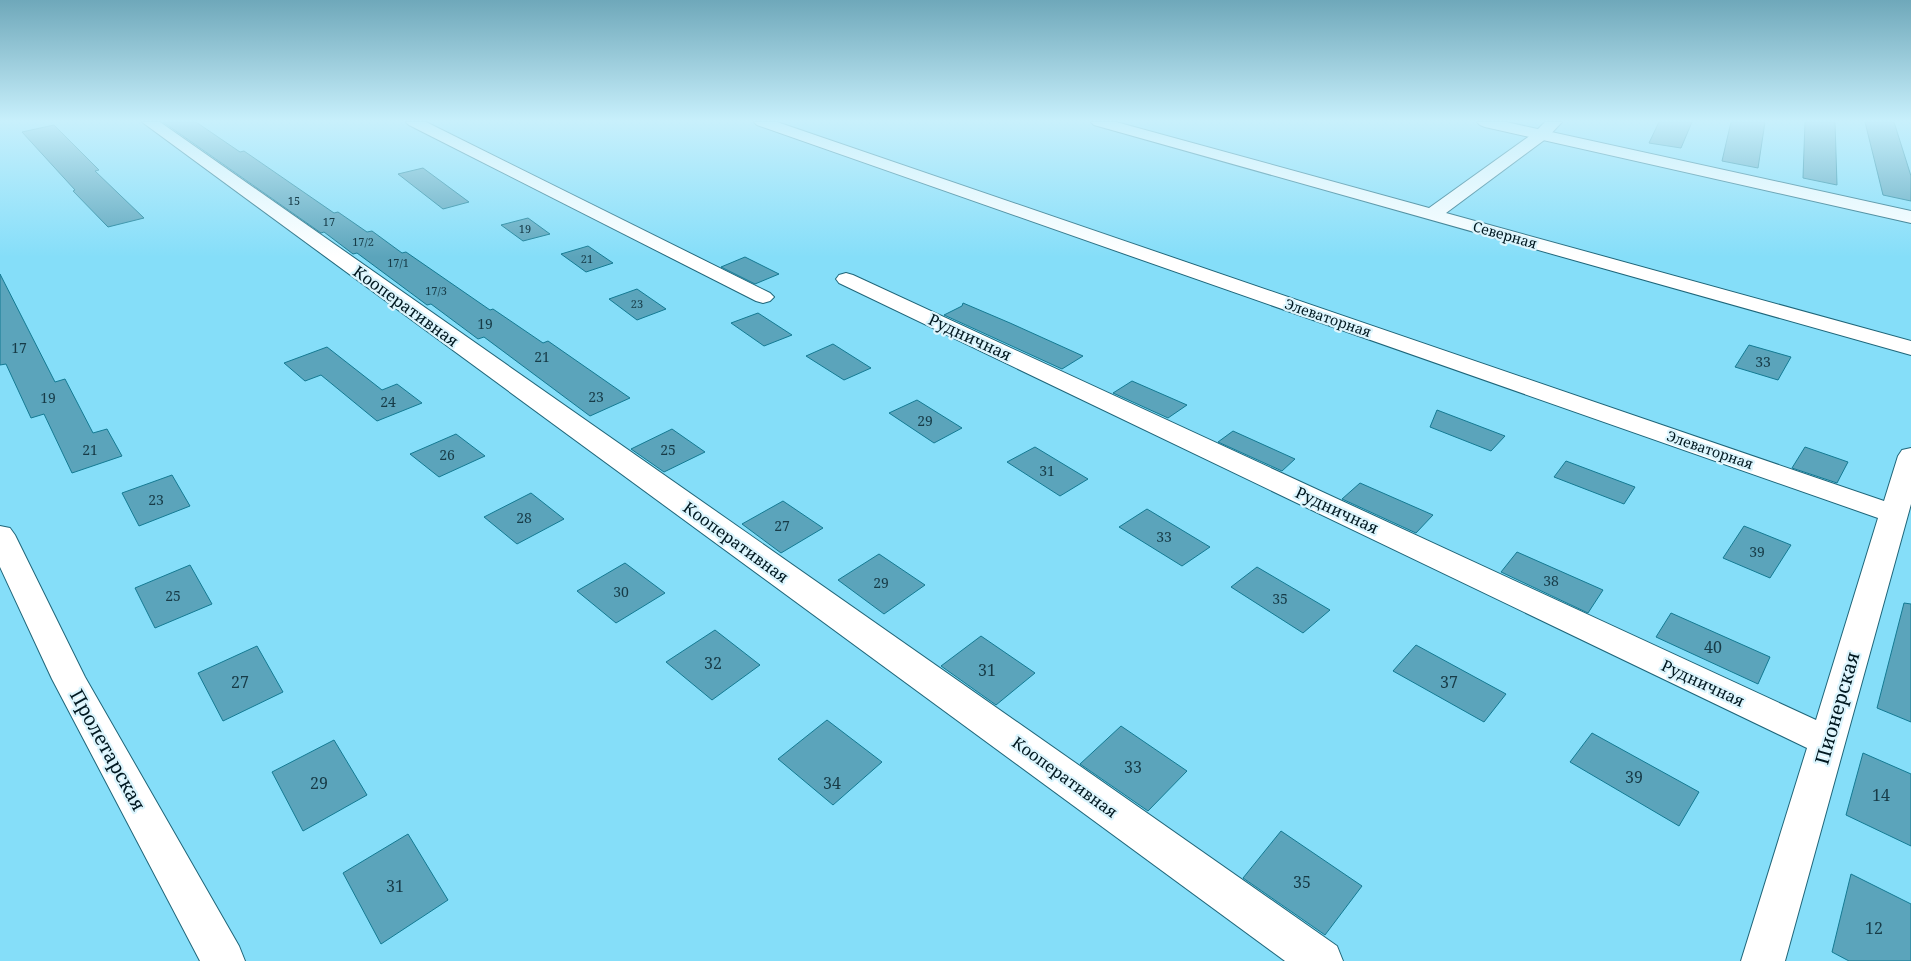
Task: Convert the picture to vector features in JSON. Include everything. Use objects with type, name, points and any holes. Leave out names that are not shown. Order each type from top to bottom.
[{"type":"street","name":"Кооперативная","points":[[213,167],[1321,961]]},
{"type":"street","points":[[503,167],[763,297]]},
{"type":"street","name":"Элеваторная","points":[[892,167],[1894,514]]},
{"type":"street","name":"Северная","points":[[1260,167],[1911,348]]},
{"type":"street","points":[[1432,215],[1498,167]]},
{"type":"street","points":[[1685,167],[1911,217]]},
{"type":"street","name":"Рудничная","points":[[846,278],[1827,741]]},
{"type":"street","name":"Пионерская","points":[[1763,961],[1911,456]]},
{"type":"street","name":"Пролетарская","points":[[0,536],[69,679],[223,961]]},
{"type":"building","points":[[54,167],[96,167],[99,170],[95,171],[144,218],[108,227],[73,191],[75,190]]},
{"type":"building","points":[[227,167],[267,167],[334,213],[338,212],[367,232],[372,231],[402,253],[406,252],[490,310],[493,309],[543,343],[548,341],[630,398],[590,416],[484,337],[478,339],[431,304],[427,305],[357,253],[353,254],[324,232],[321,233]]},
{"type":"building","points":[[1803,167],[1836,167],[1837,185],[1803,178]]},
{"type":"building","points":[[1876,167],[1908,167],[1911,176],[1911,201],[1883,195]]},
{"type":"building","points":[[423,168],[469,202],[443,209],[398,174]]},
{"type":"building","points":[[528,218],[550,234],[523,241],[501,225]]},
{"type":"building","points":[[588,246],[613,263],[586,272],[561,254]]},
{"type":"building","points":[[745,257],[779,274],[755,284],[721,267]]},
{"type":"building","points":[[0,274],[55,382],[65,379],[93,433],[107,429],[122,456],[72,473],[44,414],[31,418],[6,364],[0,365]]},
{"type":"building","points":[[637,289],[666,309],[637,320],[609,299]]},
{"type":"building","points":[[963,303],[1083,356],[1062,369],[944,315],[962,306]]},
{"type":"building","points":[[758,313],[792,335],[764,346],[731,323]]},
{"type":"building","points":[[833,344],[871,368],[844,380],[806,356]]},
{"type":"building","points":[[1749,345],[1791,357],[1778,380],[1735,367]]},
{"type":"building","points":[[327,347],[382,390],[397,384],[422,403],[377,421],[321,375],[305,381],[284,363]]},
{"type":"building","points":[[1132,381],[1187,405],[1168,418],[1113,393]]},
{"type":"building","points":[[917,400],[962,428],[934,443],[889,413]]},
{"type":"building","points":[[1437,410],[1505,436],[1491,451],[1430,427]]},
{"type":"building","points":[[672,429],[705,452],[664,472],[631,449]]},
{"type":"building","points":[[1233,431],[1295,459],[1282,471],[1218,442]]},
{"type":"building","points":[[456,434],[485,456],[439,477],[410,454]]},
{"type":"building","points":[[1035,447],[1088,479],[1060,496],[1007,462]]},
{"type":"building","points":[[1805,447],[1848,462],[1837,483],[1792,468]]},
{"type":"building","points":[[1566,461],[1635,487],[1624,504],[1554,477]]},
{"type":"building","points":[[172,475],[190,506],[139,526],[122,493]]},
{"type":"building","points":[[1360,483],[1433,515],[1416,533],[1342,499]]},
{"type":"building","points":[[531,493],[564,519],[517,544],[484,517]]},
{"type":"building","points":[[783,501],[823,528],[781,553],[742,524]]},
{"type":"building","points":[[1147,509],[1210,547],[1182,566],[1119,527]]},
{"type":"building","points":[[1744,526],[1791,545],[1770,578],[1723,558]]},
{"type":"building","points":[[1517,552],[1603,590],[1588,613],[1501,572]]},
{"type":"building","points":[[879,554],[925,585],[884,614],[838,580]]},
{"type":"building","points":[[625,563],[665,593],[616,623],[577,591]]},
{"type":"building","points":[[190,565],[212,604],[155,628],[135,588]]},
{"type":"building","points":[[1257,567],[1330,610],[1303,633],[1231,587]]},
{"type":"building","points":[[1904,603],[1911,604],[1911,722],[1877,708]]},
{"type":"building","points":[[1671,613],[1770,657],[1758,684],[1656,637]]},
{"type":"building","points":[[715,630],[760,665],[712,700],[666,662]]},
{"type":"building","points":[[981,636],[1035,673],[996,705],[941,666]]},
{"type":"building","points":[[1416,645],[1506,694],[1484,722],[1393,671]]},
{"type":"building","points":[[257,646],[283,692],[223,721],[198,673]]},
{"type":"building","points":[[827,720],[882,762],[833,805],[778,759]]},
{"type":"building","points":[[1121,726],[1187,771],[1148,811],[1080,764]]},
{"type":"building","points":[[1592,733],[1699,792],[1679,826],[1570,762]]},
{"type":"building","points":[[334,740],[367,795],[303,831],[272,772]]},
{"type":"building","points":[[1863,753],[1911,774],[1911,846],[1846,815]]},
{"type":"building","points":[[1281,831],[1362,886],[1325,935],[1243,878]]},
{"type":"building","points":[[408,834],[448,900],[381,944],[343,873]]},
{"type":"building","points":[[1851,874],[1911,904],[1911,961],[1849,961],[1832,952]]}]
